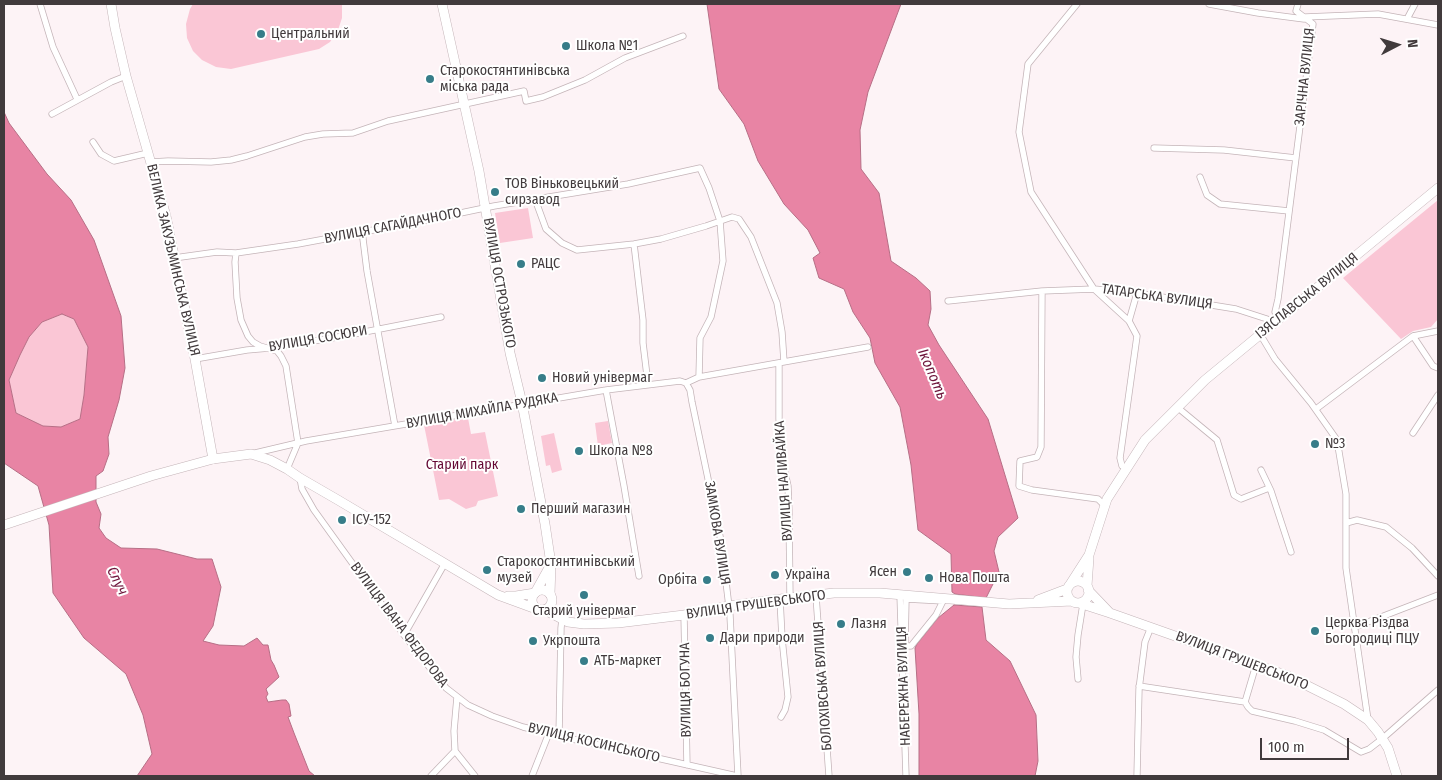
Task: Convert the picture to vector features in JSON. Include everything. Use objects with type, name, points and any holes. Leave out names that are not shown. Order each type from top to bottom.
[{"type":"main road","name":"ВЕЛИКА ЗАКУЗЬМИНСЬКА ВУЛИЦЯ","points":[[111,4],[126,76],[166,216],[213,459]]},
{"type":"main road","name":"ВУЛИЦЯ ОСТРОЗЬКОГО","points":[[442,4],[486,208],[510,353],[522,403],[545,524],[551,564],[550,596]]},
{"type":"main road","name":"ІЗЯСЛАВСЬКА ВУЛИЦЯ","points":[[1069,586],[1089,555],[1107,499],[1145,440],[1205,380],[1438,188]]},
{"type":"main road","name":"ВУЛИЦЯ МИХАЙЛА РУДЯКА","points":[[4,525],[151,476],[213,459],[251,454]]},
{"type":"main road","name":"ВУЛИЦЯ ГРУШЕВСЬКОГО","points":[[251,454],[270,460],[287,469],[498,595],[542,610],[568,622],[584,624],[618,623],[684,616],[729,606],[785,598],[834,594],[900,595],[985,602],[1078,603],[1288,676],[1344,704],[1368,720],[1378,732],[1388,748],[1398,776]]},
{"type":"main road","points":[[1069,586],[1067,596],[1078,603],[1085,600],[1089,593],[1089,555]]},
{"type":"main road","points":[[550,596],[550,606],[542,610],[535,607],[532,601],[551,564]]},
{"type":"main road","points":[[1031,603],[1078,581],[1085,584],[1110,613]]},
{"type":"main road","points":[[498,595],[516,596],[541,591],[547,592],[562,619]]},
{"type":"street","points":[[40,4],[53,47],[77,99]]},
{"type":"street","points":[[1077,4],[1028,64],[1020,132],[1031,192],[1094,289],[1130,321],[1137,336],[1120,458],[1122,466],[1126,469]]},
{"type":"street","points":[[1209,4],[1304,19],[1378,14],[1438,25]]},
{"type":"street","name":"ЗАРІЧНА ВУЛИЦЯ","points":[[1279,318],[1275,312],[1314,24],[1296,11],[1298,4]]},
{"type":"street","points":[[1407,19],[1415,4]]},
{"type":"street","points":[[93,142],[101,154],[114,161],[150,157],[168,161],[210,162],[231,160],[305,137],[353,133],[388,121],[524,91],[526,100],[543,97],[585,80],[626,58],[683,36]]},
{"type":"street","points":[[52,114],[77,99],[126,76]]},
{"type":"street","points":[[1154,148],[1224,150],[1296,158]]},
{"type":"street","name":"ВУЛИЦЯ САГАЙДАЧНОГО","points":[[174,258],[217,252],[236,253],[298,244],[535,199],[628,184],[700,168],[720,221]]},
{"type":"street","points":[[1200,177],[1206,195],[1220,204],[1289,211]]},
{"type":"street","points":[[535,199],[546,229],[562,243],[577,250],[661,239],[720,221],[723,260],[711,317],[700,338],[699,377]]},
{"type":"street","name":"ВУЛИЦЯ НАЛИВАЙКА","points":[[720,221],[732,217],[739,219],[751,237],[777,303],[782,332],[779,419],[781,451],[788,486],[789,511],[782,638],[788,697],[781,717]]},
{"type":"street","points":[[362,231],[367,271],[395,426]]},
{"type":"street","points":[[634,244],[648,384]]},
{"type":"street","points":[[236,253],[237,298],[241,320],[248,336],[260,346],[277,351],[286,366],[298,442],[287,469]]},
{"type":"street","name":"ТАТАРСЬКА ВУЛИЦЯ","points":[[948,301],[1042,291],[1094,289],[1137,292],[1236,309],[1267,319],[1272,324]]},
{"type":"street","points":[[1042,291],[1041,447],[1038,457],[1020,461],[1019,486],[1032,490],[1098,498],[1105,506]]},
{"type":"street","points":[[1130,321],[1137,292]]},
{"type":"street","name":"ВУЛИЦЯ СОСЮРИ","points":[[195,359],[270,348],[442,316]]},
{"type":"street","points":[[1316,409],[1413,336],[1436,332],[1438,326]]},
{"type":"street","points":[[1260,334],[1275,359],[1316,409],[1337,440],[1346,494],[1346,568],[1368,720]]},
{"type":"street","points":[[1413,336],[1433,366],[1438,368]]},
{"type":"street","name":"ВУЛИЦЯ МИХАЙЛА РУДЯКА","points":[[251,454],[298,442],[522,403],[648,384],[680,381],[686,383],[699,377],[868,347]]},
{"type":"street","name":"ЗАМКОВА ВУЛИЦЯ","points":[[686,383],[690,390],[717,524],[729,606],[738,776]]},
{"type":"street","points":[[606,390],[638,576]]},
{"type":"street","points":[[1413,433],[1438,395]]},
{"type":"street","points":[[1178,407],[1218,440],[1234,495],[1241,499],[1269,488]]},
{"type":"street","points":[[1261,470],[1292,552]]},
{"type":"street","name":"ВУЛИЦЯ ІВАНА ФЕДОРОВА","points":[[300,478],[302,489],[314,510],[404,635],[446,688],[456,697],[455,751]]},
{"type":"street","points":[[1346,523],[1357,520],[1386,527],[1412,548],[1438,576]]},
{"type":"street","points":[[404,635],[445,563]]},
{"type":"street","name":"НАБЕРЕЖНА ВУЛИЦЯ","points":[[900,595],[906,776]]},
{"type":"street","points":[[1355,627],[1438,595]]},
{"type":"street","name":"БОЛОХІВСЬКА ВУЛИЦЯ","points":[[816,596],[828,776]]},
{"type":"street","points":[[906,598],[943,601],[936,615],[910,646],[905,646],[906,598]]},
{"type":"street","points":[[1078,603],[1076,657],[1078,678]]},
{"type":"street","name":"ВУЛИЦЯ БОГУНА","points":[[684,616],[687,765]]},
{"type":"street","points":[[560,736],[562,619]]},
{"type":"street","points":[[1137,776],[1139,686],[1145,642],[1151,627]]},
{"type":"street","points":[[1256,665],[1245,702],[1252,711],[1324,730],[1361,752],[1369,749],[1382,739],[1438,690]]},
{"type":"street","points":[[1139,686],[1245,702]]},
{"type":"street","name":"ВУЛИЦЯ КОСИНСЬКОГО","points":[[456,697],[492,716],[523,727],[738,776]]},
{"type":"street","points":[[532,776],[549,733]]},
{"type":"street","points":[[431,776],[455,751],[474,776]]},
{"type":"street","points":[[704,776],[705,769]]},
{"type":"green space","name":"Центральний","points":[[193,4],[342,4],[342,18],[338,30],[330,42],[319,49],[231,69],[216,67],[202,60],[193,51],[187,38],[186,24]]},
{"type":"green space","points":[[1438,200],[1438,319],[1431,327],[1413,331],[1401,339],[1343,278]]},
{"type":"green space","points":[[528,208],[533,238],[500,243],[495,213]]},
{"type":"green space","points":[[62,314],[74,319],[88,347],[80,419],[61,427],[43,426],[16,413],[9,380],[29,337],[42,322]]},
{"type":"green space","name":"Старий парк","points":[[468,418],[471,434],[485,432],[498,496],[478,501],[476,506],[466,509],[449,499],[439,500],[424,425]]},
{"type":"green space","points":[[608,421],[612,443],[598,446],[595,423]]},
{"type":"green space","points":[[554,433],[562,470],[552,473],[550,465],[546,466],[541,436]]},
{"type":"water","name":"Ікопоть","points":[[707,4],[901,4],[868,92],[860,130],[861,169],[879,193],[891,261],[916,278],[930,291],[931,309],[928,325],[988,419],[1018,518],[998,537],[994,551],[999,572],[986,598],[952,592],[951,554],[918,530],[911,465],[900,407],[875,363],[870,338],[853,312],[844,289],[819,278],[813,258],[820,253],[808,230],[784,204],[758,161],[744,124],[719,89]]},
{"type":"water","name":"Случ","points":[[4,112],[9,123],[47,174],[71,200],[94,240],[121,316],[125,368],[119,400],[108,437],[109,454],[103,471],[96,476],[96,502],[101,514],[99,528],[106,538],[121,548],[157,549],[197,559],[212,559],[221,587],[213,626],[203,641],[219,645],[244,646],[257,638],[263,645],[268,645],[271,660],[279,677],[266,689],[268,694],[266,697],[268,702],[286,700],[289,704],[291,716],[288,717],[309,771],[315,776],[137,776],[152,754],[143,715],[126,674],[84,638],[53,593],[49,525],[38,486],[4,463]],"holes":[[[62,314],[74,319],[88,347],[80,419],[61,427],[43,426],[16,413],[9,380],[29,337],[42,322]]]},
{"type":"water","points":[[954,605],[982,607],[986,640],[1010,661],[1036,715],[1038,761],[1035,776],[919,776],[919,714],[915,648],[938,618]]},
{"type":"place","name":"Центральний","points":[[261,34]]},
{"type":"place","name":"Школа №1","points":[[566,46]]},
{"type":"place","name":"Старокостянтинівська міська рада","points":[[430,79]]},
{"type":"place","name":"ТОВ Віньковецький сирзавод","points":[[495,192]]},
{"type":"place","name":"РАЦС","points":[[521,264]]},
{"type":"place","name":"Новий універмаг","points":[[542,378]]},
{"type":"place","name":"№3","points":[[1315,444]]},
{"type":"place","name":"Школа №8","points":[[579,451]]},
{"type":"place","name":"Перший магазин","points":[[521,509]]},
{"type":"place","name":"ІСУ-152","points":[[342,520]]},
{"type":"place","name":"Старокостянтинівський музей","points":[[487,570]]},
{"type":"place","name":"Ясен","points":[[907,572]]},
{"type":"place","name":"Україна","points":[[775,575]]},
{"type":"place","name":"Нова Пошта","points":[[929,578]]},
{"type":"place","name":"Орбіта","points":[[707,580]]},
{"type":"place","name":"Старий універмаг","points":[[584,595]]},
{"type":"place","name":"Лазня","points":[[841,624]]},
{"type":"place","name":"Церква Різдва Богородиці ПЦУ","points":[[1315,631]]},
{"type":"place","name":"Дари природи","points":[[710,638]]},
{"type":"place","name":"Укрпошта","points":[[533,641]]},
{"type":"place","name":"АТБ-маркет","points":[[584,661]]}]
